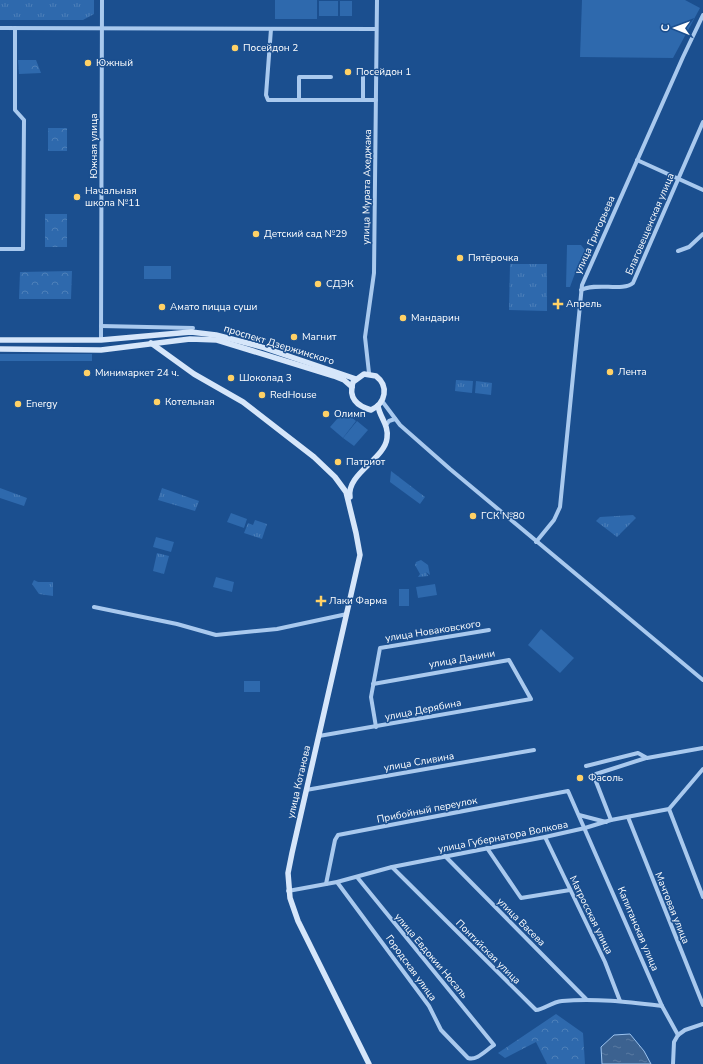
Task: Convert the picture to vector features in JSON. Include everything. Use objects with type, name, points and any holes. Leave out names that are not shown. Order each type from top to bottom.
[{"type":"street","name":"Южная улица","points":[[101,340],[102,0]]},
{"type":"street","name":"улица Мурата Ахеджака","points":[[369,373],[365,337],[374,273],[377,0]]},
{"type":"street","name":"улица Григорьева","points":[[536,542],[554,520],[560,507],[582,285],[683,56],[703,15]]},
{"type":"street","points":[[0,28],[376,29]]},
{"type":"street","points":[[0,250],[23,249],[24,120],[15,110],[15,28]]},
{"type":"street","points":[[271,29],[267,98],[270,100],[376,100]]},
{"type":"street","points":[[299,100],[298,78],[331,77]]},
{"type":"street","points":[[363,77],[363,100]]},
{"type":"street","name":"Благовещенская улица","points":[[581,290],[588,286],[625,286],[633,283],[703,122]]},
{"type":"street","points":[[637,160],[703,190]]},
{"type":"street","points":[[678,251],[689,247],[703,234]]},
{"type":"street","points":[[101,326],[193,328]]},
{"type":"street","name":"проспект Дзержинского","points":[[0,340],[101,340],[191,332],[216,335],[262,347],[356,379]]},
{"type":"street","name":"проспект Дзержинского","points":[[0,349],[101,350],[190,339],[217,340],[334,376],[344,380],[352,387]]},
{"type":"street","points":[[101,340],[101,350]]},
{"type":"street","points":[[159,342],[158,345],[160,349]]},
{"type":"street","points":[[151,343],[194,374],[243,402],[314,457],[341,484],[346,492]]},
{"type":"street","points":[[346,492],[348,485],[383,441],[384,424],[382,419],[372,410],[355,403],[353,399],[352,387],[356,379],[369,373],[376,376],[382,382],[385,393],[382,401],[372,410]]},
{"type":"street","points":[[382,401],[395,419],[450,469],[703,680]]},
{"type":"street","points":[[356,532],[349,491],[358,476],[384,447],[387,437],[387,424],[378,406]]},
{"type":"street","points":[[387,424],[395,419]]},
{"type":"street","points":[[341,484],[348,485]]},
{"type":"street","name":"улица Котанова","points":[[346,492],[356,532],[360,556],[288,873],[288,891],[298,921],[369,1064]]},
{"type":"street","points":[[94,607],[177,624],[216,636],[277,629],[347,614]]},
{"type":"street","name":"улица Новаковского","points":[[373,684],[380,648],[489,630]]},
{"type":"street","name":"улица Данини","points":[[373,684],[509,660],[531,699]]},
{"type":"street","points":[[373,684],[372,696],[376,727]]},
{"type":"street","name":"улица Дерябина","points":[[319,736],[531,699]]},
{"type":"street","points":[[611,820],[595,779],[596,774],[647,758],[703,748]]},
{"type":"street","name":"улица Сливина","points":[[306,790],[534,750]]},
{"type":"street","points":[[586,766],[638,753],[647,758]]},
{"type":"street","points":[[703,769],[669,809],[703,897]]},
{"type":"street","name":"Капитанская улица","points":[[568,791],[580,815],[662,1006],[678,1035]]},
{"type":"street","name":"Прибойный переулок","points":[[326,884],[335,840],[338,835],[568,791]]},
{"type":"street","name":"улица Губернатора Волкова","points":[[288,891],[337,882],[392,867],[545,837],[585,828],[611,820],[669,809]]},
{"type":"street","points":[[580,815],[606,822]]},
{"type":"street","name":"Мачтовая улица","points":[[628,817],[703,1005]]},
{"type":"street","name":"Матросская улица","points":[[545,837],[605,962],[620,1001]]},
{"type":"street","points":[[487,848],[521,898],[570,890]]},
{"type":"street","name":"улица Васева","points":[[445,856],[586,999]]},
{"type":"street","name":"Понтийская улица","points":[[392,867],[534,1009],[538,1011],[554,1002],[586,999]]},
{"type":"street","name":"улица Евдокии Носаль","points":[[357,877],[494,1045]]},
{"type":"street","name":"Городская улица","points":[[337,882],[429,1006],[441,1030],[462,1052],[468,1058],[472,1059],[494,1045]]},
{"type":"street","points":[[586,999],[662,1006]]},
{"type":"street","points":[[673,1064],[674,1042],[678,1035],[685,1030],[703,1024]]},
{"type":"green space","points":[[0,0],[94,0],[94,14],[83,20],[0,20]]},
{"type":"green space","points":[[275,0],[317,0],[317,19],[275,19]]},
{"type":"green space","points":[[582,0],[685,0],[700,8],[673,58],[580,57]]},
{"type":"green space","points":[[319,1],[338,1],[338,16],[319,16]]},
{"type":"green space","points":[[340,1],[352,1],[352,16],[340,16]]},
{"type":"green space","points":[[18,60],[36,60],[41,73],[19,74]]},
{"type":"green space","points":[[48,128],[67,128],[67,151],[48,151]]},
{"type":"green space","points":[[45,214],[67,214],[67,247],[45,247]]},
{"type":"green space","points":[[567,245],[581,245],[585,250],[570,287],[566,287]]},
{"type":"green space","points":[[510,264],[547,264],[547,311],[509,310]]},
{"type":"green space","points":[[144,266],[171,266],[171,279],[144,279]]},
{"type":"green space","points":[[72,271],[71,299],[19,299],[20,272]]},
{"type":"green space","points":[[0,354],[92,354],[92,361],[0,361]]},
{"type":"green space","points":[[456,380],[473,381],[472,393],[455,391]]},
{"type":"green space","points":[[476,381],[492,383],[491,395],[475,393]]},
{"type":"green space","points":[[344,411],[356,421],[343,438],[330,427]]},
{"type":"green space","points":[[357,421],[368,430],[354,446],[343,438]]},
{"type":"green space","points":[[391,471],[425,497],[420,504],[390,482]]},
{"type":"green space","points":[[0,488],[27,498],[24,506],[0,498]]},
{"type":"green space","points":[[162,488],[199,501],[195,511],[158,500]]},
{"type":"green space","points":[[231,513],[247,519],[244,528],[227,522]]},
{"type":"green space","points":[[633,515],[636,518],[617,537],[596,521],[600,517]]},
{"type":"green space","points":[[255,520],[267,524],[262,539],[244,533],[248,523],[253,525]]},
{"type":"green space","points":[[156,537],[174,542],[171,552],[153,547]]},
{"type":"green space","points":[[157,553],[169,556],[164,574],[153,571]]},
{"type":"green space","points":[[421,560],[428,565],[430,575],[426,572],[428,576],[418,577],[420,574],[415,565],[416,562]]},
{"type":"green space","points":[[216,577],[234,582],[232,592],[213,587]]},
{"type":"green space","points":[[34,580],[38,582],[53,582],[53,596],[39,594],[32,584]]},
{"type":"green space","points":[[435,584],[437,595],[418,598],[416,587]]},
{"type":"green space","points":[[399,589],[409,589],[409,606],[399,606]]},
{"type":"green space","points":[[541,629],[574,658],[560,673],[528,645]]},
{"type":"green space","points":[[244,681],[260,681],[260,692],[244,692]]},
{"type":"green space","points":[[556,1014],[583,1033],[585,1064],[547,1064],[536,1042],[505,1058],[498,1053]]},
{"type":"water","points":[[630,1034],[644,1051],[651,1064],[602,1064],[601,1047],[614,1035]]},
{"type":"place","name":"Посейдон 2","points":[[235,48]]},
{"type":"place","name":"Южный","points":[[88,63]]},
{"type":"place","name":"Посейдон 1","points":[[348,72]]},
{"type":"place","name":"Начальная школа №11","points":[[77,197]]},
{"type":"place","name":"Детский сад №29","points":[[256,234]]},
{"type":"place","name":"Пятёрочка","points":[[460,258]]},
{"type":"place","name":"СДЭК","points":[[318,284]]},
{"type":"place","name":"Апрель","points":[[558,304]]},
{"type":"place","name":"Амато пицца суши","points":[[162,307]]},
{"type":"place","name":"Мандарин","points":[[403,318]]},
{"type":"place","name":"Магнит","points":[[294,337]]},
{"type":"place","name":"Лента","points":[[610,372]]},
{"type":"place","name":"Минимаркет 24 ч.","points":[[87,373]]},
{"type":"place","name":"Шоколад 3","points":[[231,378]]},
{"type":"place","name":"RedHouse","points":[[262,395]]},
{"type":"place","name":"Котельная","points":[[157,402]]},
{"type":"place","name":"Energy","points":[[18,404]]},
{"type":"place","name":"Олимп","points":[[326,414]]},
{"type":"place","name":"Патриот","points":[[338,462]]},
{"type":"place","name":"ГСК №80","points":[[473,516]]},
{"type":"place","name":"Лаки Фарма","points":[[321,601]]},
{"type":"place","name":"Фасоль","points":[[580,778]]}]
